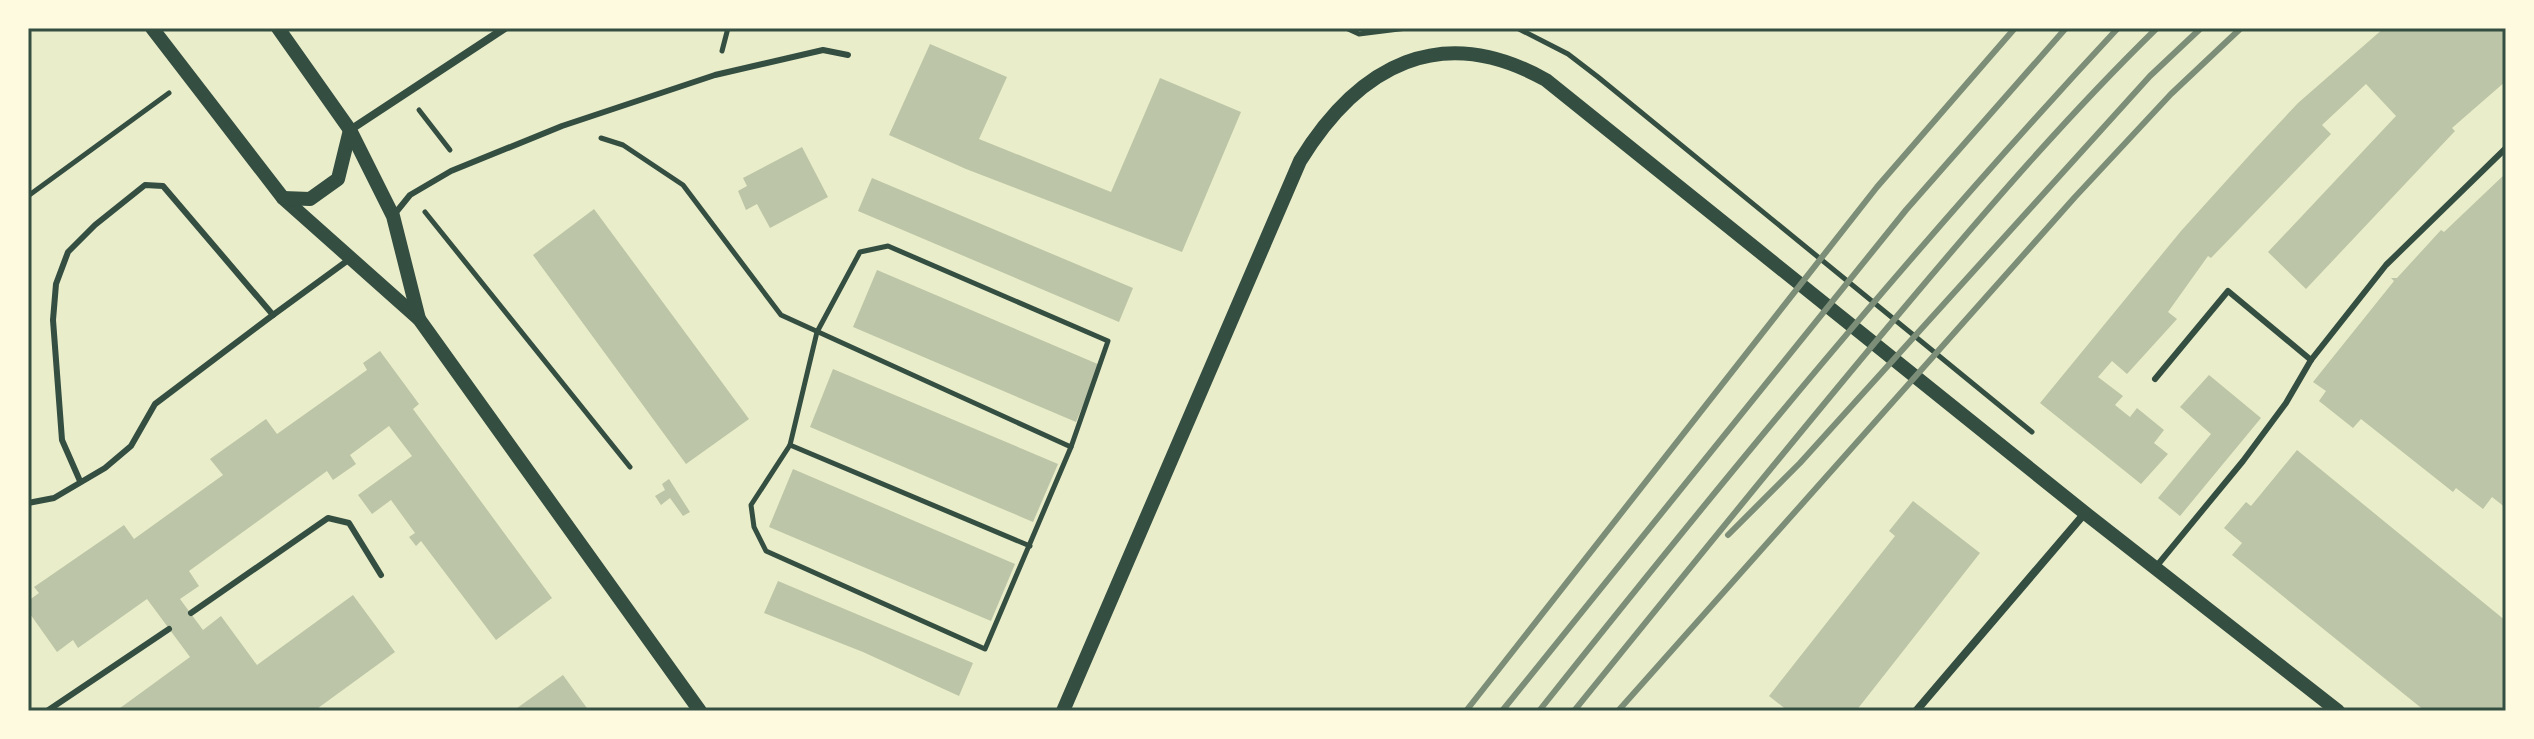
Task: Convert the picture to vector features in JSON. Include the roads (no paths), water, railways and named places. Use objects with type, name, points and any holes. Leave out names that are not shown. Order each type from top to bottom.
[{"type":"street","points":[[152,28],[283,198],[419,319],[700,711]]},
{"type":"street","points":[[278,28],[350,130],[393,216],[419,319]]},
{"type":"street","points":[[283,198],[310,199],[338,179],[350,130],[505,28]]},
{"type":"street","points":[[1063,711],[1286,190],[1312,142],[1337,109],[1372,79],[1399,63],[1442,52],[1495,57],[1523,67],[1577,104],[2085,513],[2338,711]]},
{"type":"street","points":[[1916,711],[2085,513]]},
{"type":"lane","points":[[393,216],[410,195],[463,166],[562,126],[715,75],[823,50],[848,55]]},
{"type":"lane","points":[[2155,568],[2278,414],[2311,360],[2386,265],[2506,148]]},
{"type":"lane","points":[[80,481],[62,440],[54,298],[58,275],[68,252],[95,225],[145,185],[163,186],[273,315]]},
{"type":"lane","points":[[28,503],[54,498],[105,468],[131,446],[155,404],[351,258]]},
{"type":"lane","points":[[2155,379],[2228,291],[2311,360]]},
{"type":"lane","points":[[191,613],[328,518],[349,523],[381,575]]},
{"type":"lane","points":[[47,711],[169,629]]},
{"type":"railway","points":[[1466,711],[1877,187],[2015,28]]},
{"type":"railway","points":[[1502,711],[1906,210],[2066,28]]},
{"type":"railway","points":[[1539,711],[1679,536],[1894,279],[2118,28]]},
{"type":"railway","points":[[1574,711],[1824,404],[1969,232],[2061,128],[2157,28]]},
{"type":"railway","points":[[1728,535],[1800,463],[2150,76],[2201,28]]},
{"type":"railway","points":[[1618,711],[2075,197],[2171,94],[2241,28]]}]
